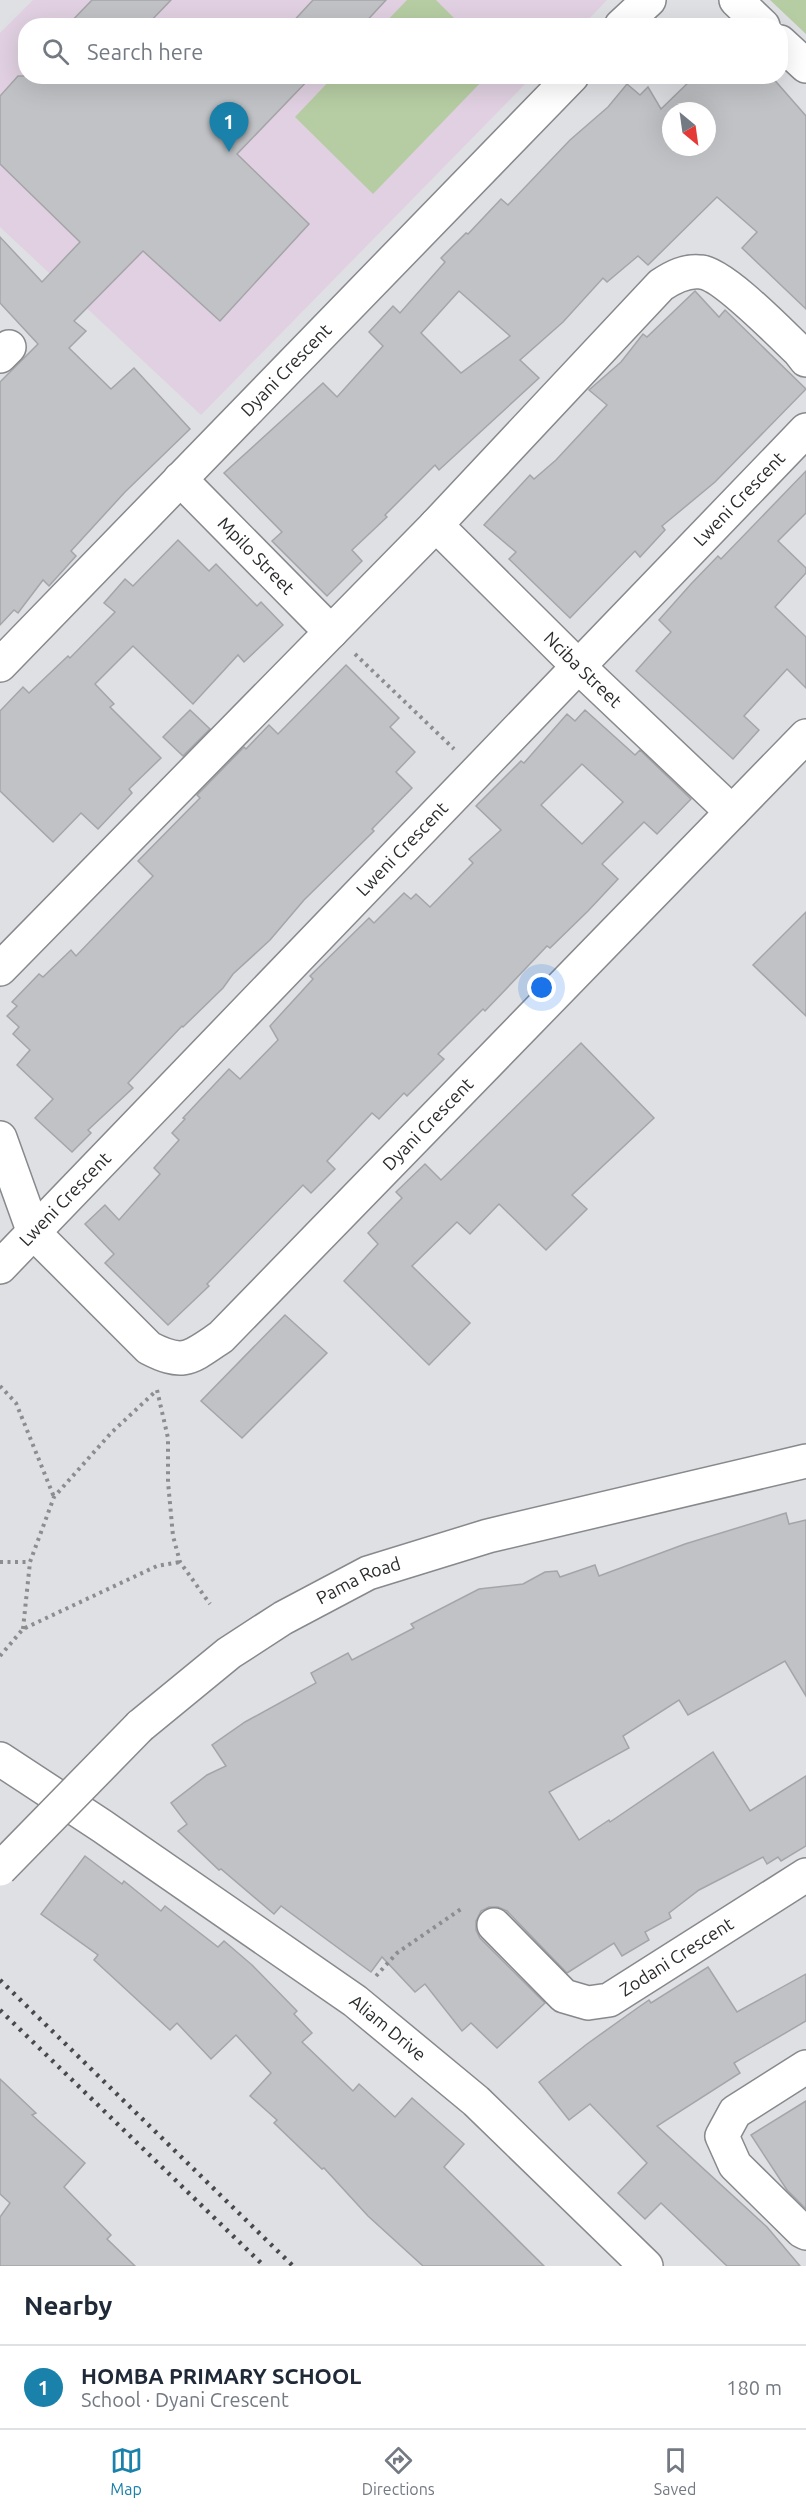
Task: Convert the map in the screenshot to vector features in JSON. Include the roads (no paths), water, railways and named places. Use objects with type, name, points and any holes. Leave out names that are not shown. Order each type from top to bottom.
[{"type":"street","points":[[630,18],[649,0]]},
{"type":"street","points":[[736,0],[755,18]]},
{"type":"street","points":[[788,49],[806,66]]},
{"type":"street","name":"Dyani Crescent","points":[[0,665],[564,84]]},
{"type":"street","points":[[0,969],[436,525],[661,285],[677,275],[701,272],[718,278],[799,351],[806,360]]},
{"type":"street","name":"Lweni Crescent","points":[[0,1267],[806,430]]},
{"type":"street","name":"Mpilo Street","points":[[180,479],[331,632]]},
{"type":"street","name":"Nciba Street","points":[[436,525],[579,667],[732,812]]},
{"type":"street","name":"Dyani Crescent","points":[[34,1233],[149,1348],[169,1358],[191,1357],[221,1337],[806,736]]},
{"type":"street","points":[[0,1138],[34,1233]]},
{"type":"street","name":"Pama Road","points":[[0,1869],[140,1726],[229,1653],[283,1618],[368,1573],[488,1536],[806,1461]]},
{"type":"street","name":"Aliam Drive","points":[[0,1759],[102,1826],[355,2001],[476,2101],[646,2266]]},
{"type":"street","name":"Zodani Crescent","points":[[494,1925],[564,1996],[588,2003],[609,2000],[806,1875]]},
{"type":"street","points":[[806,2067],[735,2112],[722,2136],[735,2165],[806,2233]]},
{"type":"railway","points":[[0,1980],[293,2266]]},
{"type":"railway","points":[[0,2010],[264,2266]]},
{"type":"place","name":"HOMBA PRIMARY SCHOOL","points":[[229,152]]}]
